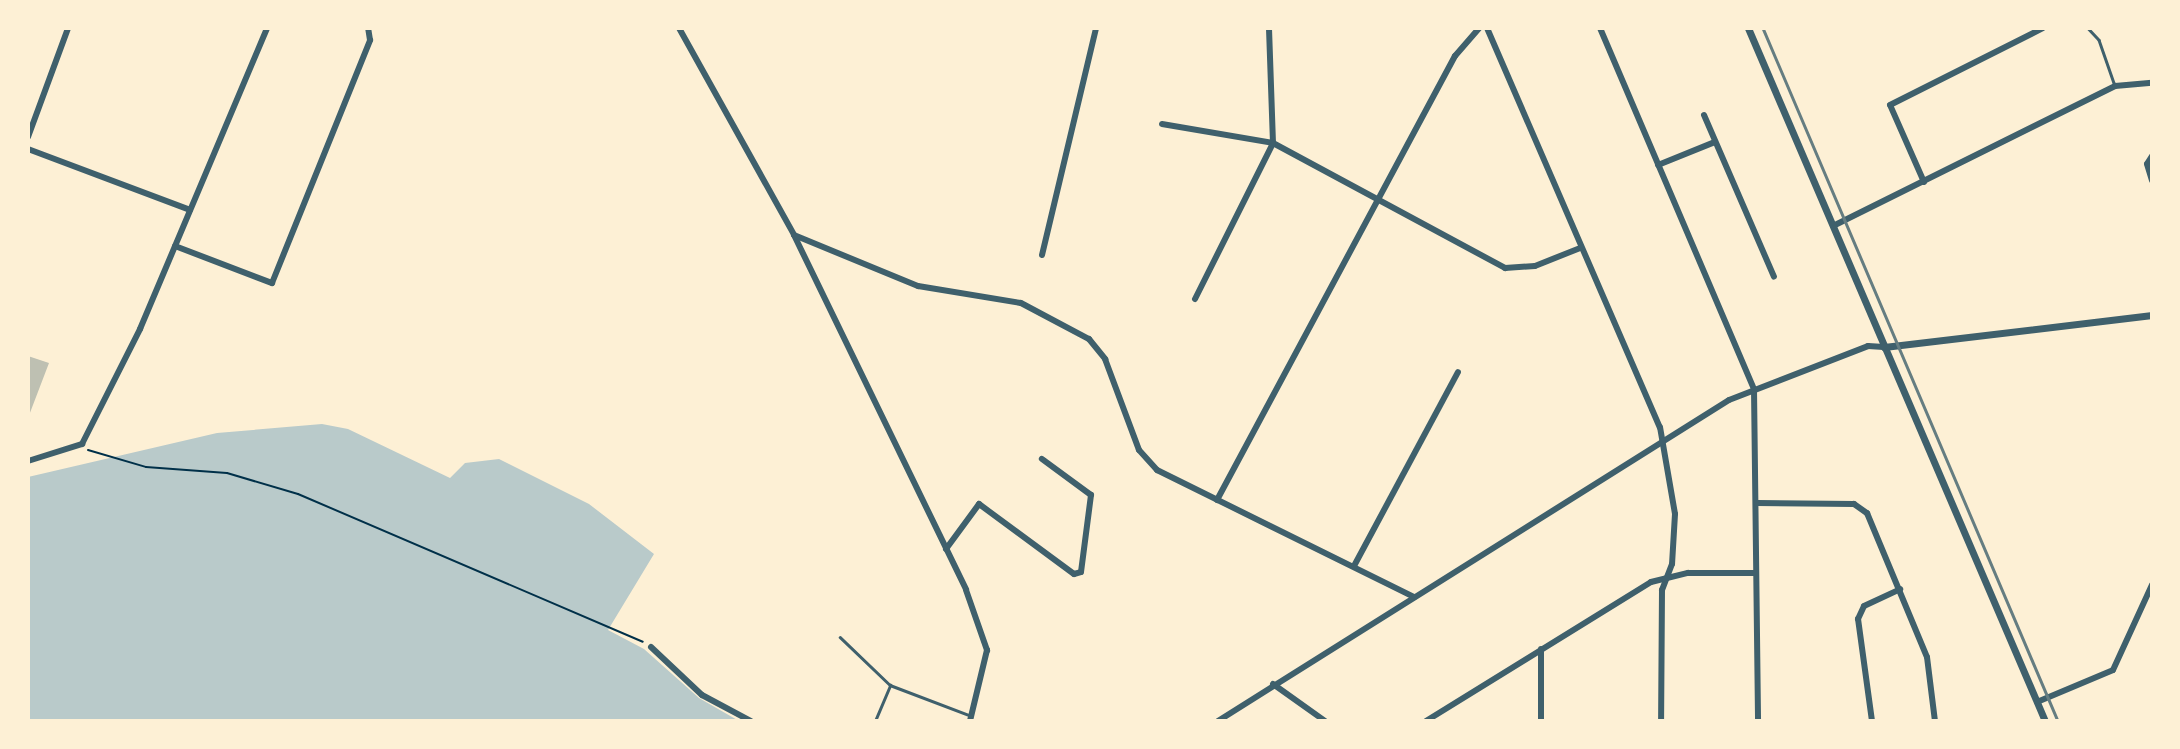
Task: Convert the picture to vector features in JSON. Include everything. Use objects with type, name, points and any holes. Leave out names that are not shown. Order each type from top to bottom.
[{"type":"street","points":[[28,137],[68,28]]},
{"type":"street","points":[[28,461],[82,444],[176,246],[267,28]]},
{"type":"street","points":[[176,246],[272,283],[370,40],[368,28]]},
{"type":"street","points":[[680,28],[794,235],[946,549],[987,650],[971,718]]},
{"type":"street","points":[[1042,256],[1096,28]]},
{"type":"street","points":[[1195,299],[1273,143],[1269,28]]},
{"type":"street","points":[[1217,499],[1455,56],[1479,28]]},
{"type":"street","points":[[1487,28],[1663,440],[1675,514],[1672,564],[1665,576],[1661,721]]},
{"type":"street","points":[[1600,28],[1754,389],[1758,721]]},
{"type":"street","points":[[1748,28],[2045,721]]},
{"type":"street","points":[[1924,182],[1890,105],[2043,28]]},
{"type":"street","points":[[1833,226],[2115,86],[2152,83]]},
{"type":"street","points":[[1704,115],[1774,276]]},
{"type":"street","points":[[1162,124],[1273,143],[1505,268],[1535,266],[1580,248]]},
{"type":"street","points":[[1658,165],[1715,142]]},
{"type":"street","points":[[28,149],[190,210]]},
{"type":"street","points":[[2152,156],[2152,180]]},
{"type":"street","points":[[794,235],[918,286],[1021,303],[1089,339],[1105,359],[1145,459],[1217,499],[1413,597]]},
{"type":"street","points":[[1218,721],[1663,440],[1754,389],[1868,346],[1884,347],[2152,315]]},
{"type":"street","points":[[1354,566],[1458,372]]},
{"type":"street","points":[[946,549],[979,504],[1074,574],[1081,572],[1091,495],[1042,459]]},
{"type":"street","points":[[1757,503],[1861,506],[1927,657],[1935,721]]},
{"type":"street","points":[[1426,721],[1665,576],[1756,573]]},
{"type":"street","points":[[2037,702],[2113,670],[2152,585]]},
{"type":"street","points":[[1872,721],[1858,619],[1864,606],[1899,589]]},
{"type":"street","points":[[651,647],[702,695],[751,721]]},
{"type":"street","points":[[1541,649],[1541,721]]},
{"type":"street","points":[[1273,684],[1325,721]]},
{"type":"lane","points":[[2088,28],[2099,40],[2115,86]]},
{"type":"lane","points":[[841,637],[890,685],[971,718]]},
{"type":"lane","points":[[875,721],[890,685]]},
{"type":"path","points":[[82,444],[91,453],[146,467],[227,473],[298,494],[617,627],[651,647]]},
{"type":"shaded area","points":[[322,424],[348,429],[450,478],[465,463],[499,459],[589,504],[654,554],[608,630],[644,649],[699,698],[739,721],[28,721],[28,477],[217,433]]},
{"type":"building","points":[[28,356],[49,363],[28,418],[30,372]]},
{"type":"railway","points":[[1763,28],[2058,721]]}]
